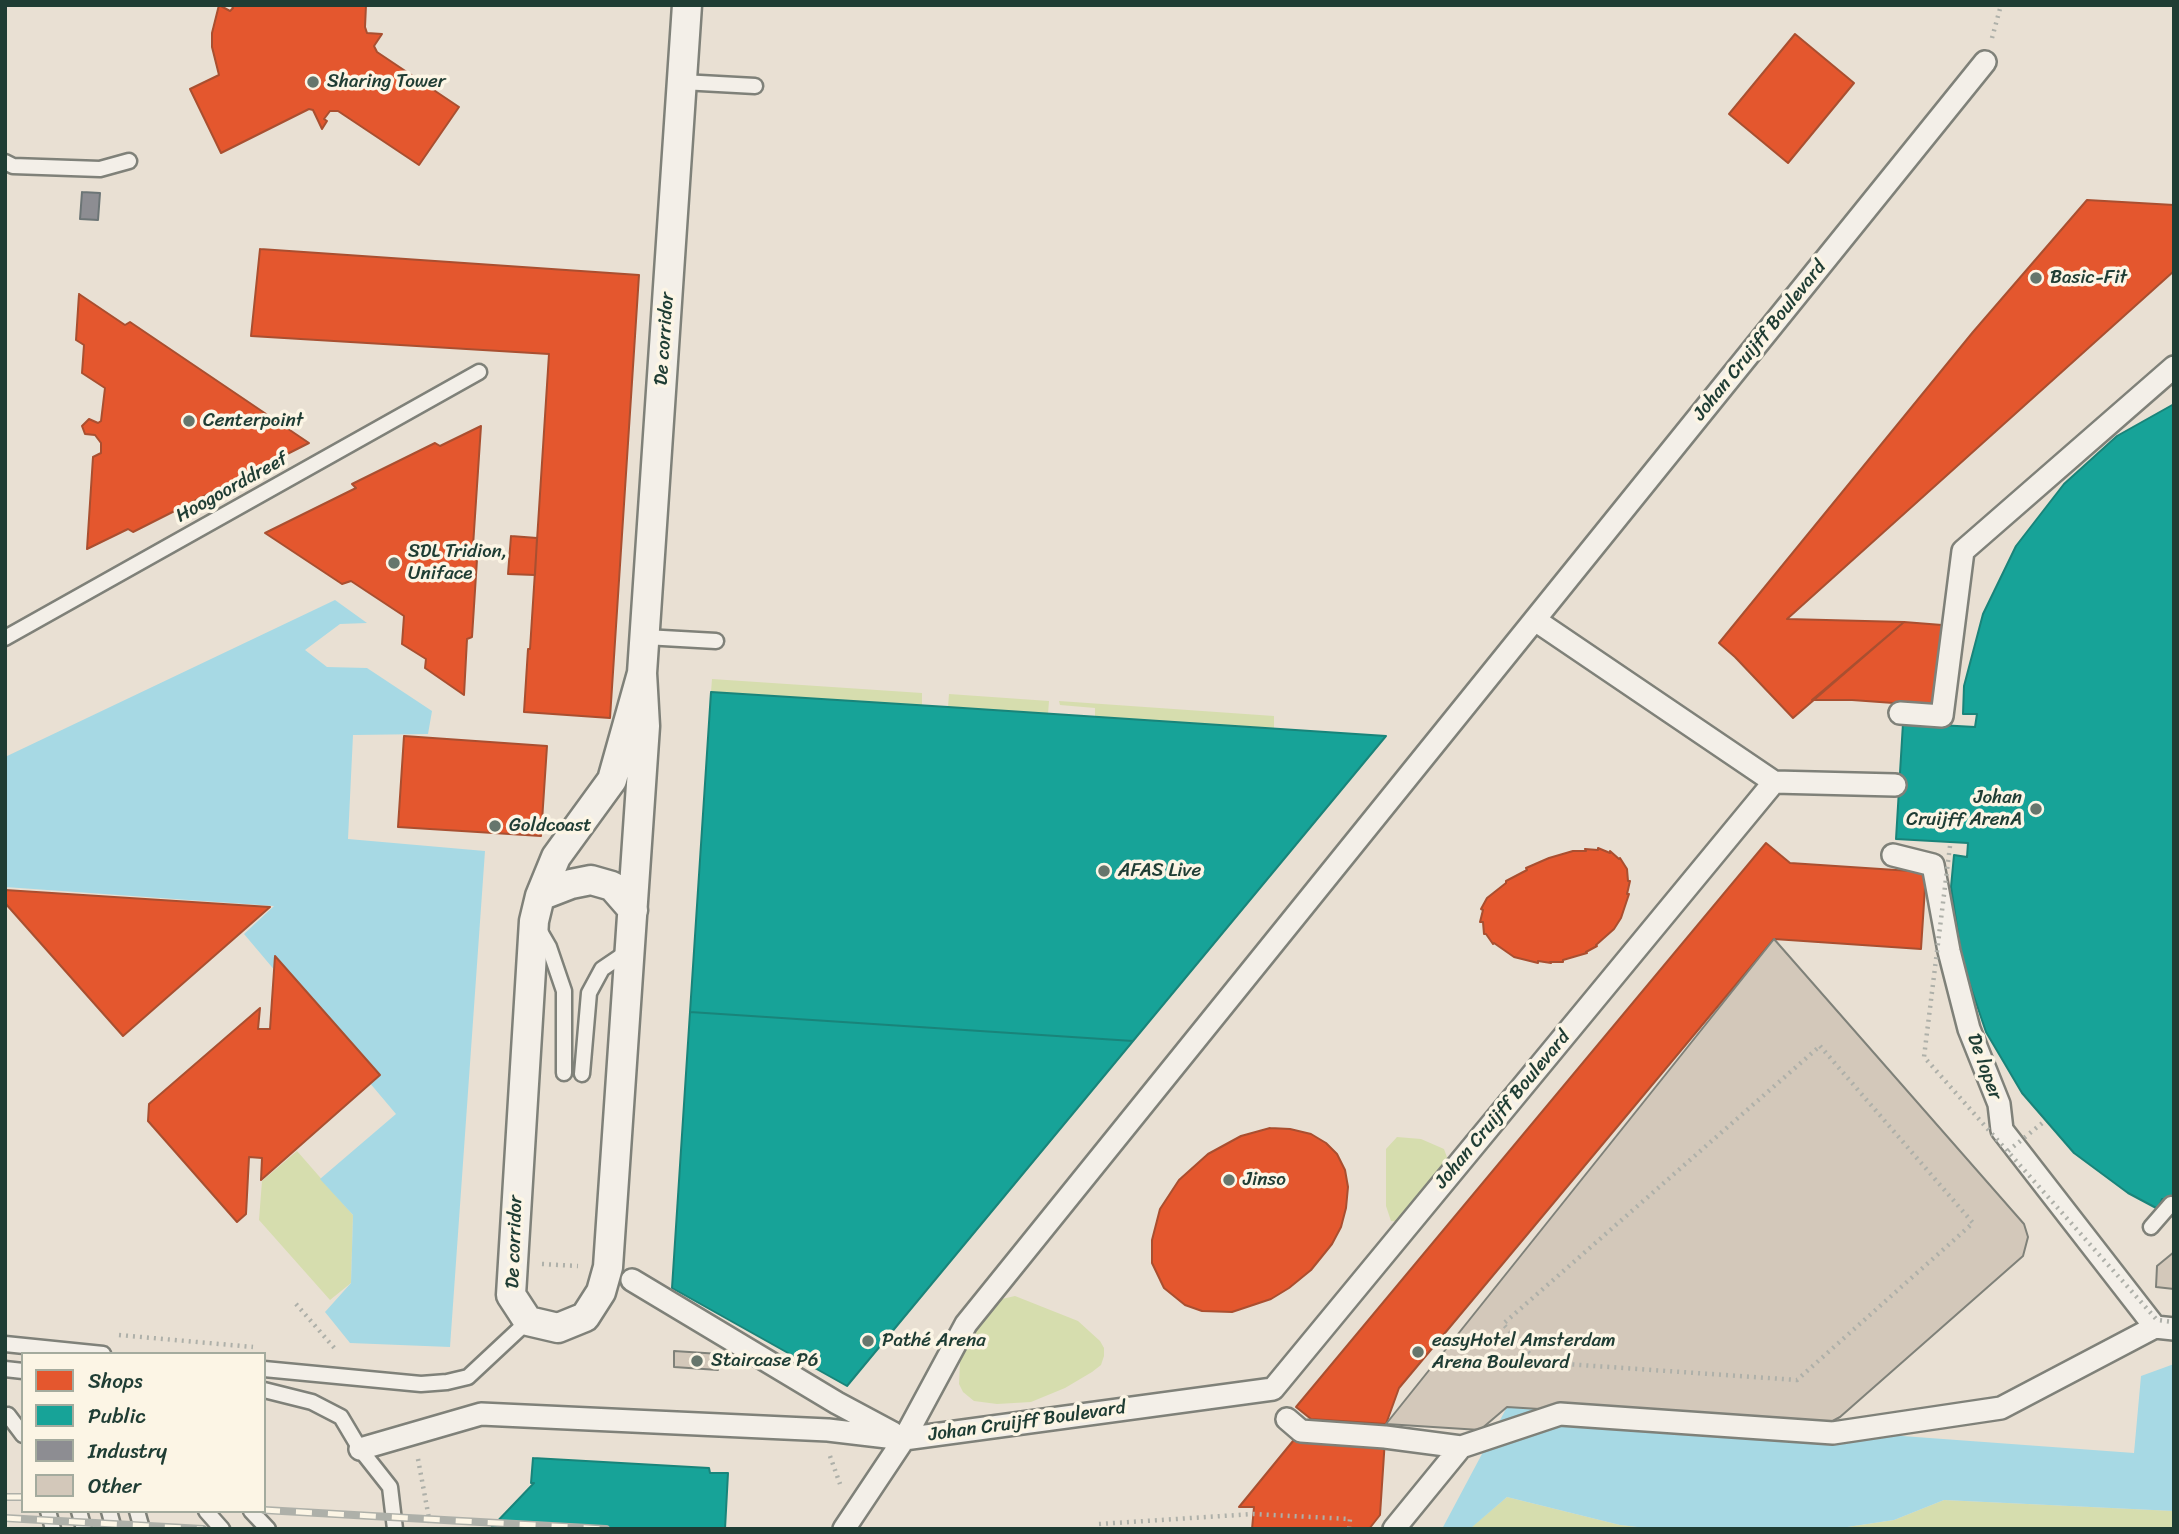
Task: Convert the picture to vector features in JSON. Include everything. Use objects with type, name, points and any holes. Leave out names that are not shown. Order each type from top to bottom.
[{"type":"street","name":"De corridor","points":[[642,673],[612,780],[556,858],[537,909],[511,1295],[528,1321],[558,1328],[585,1317],[600,1292],[620,1274],[631,950],[645,726],[642,673],[687,5]]},
{"type":"street","name":"Johan Cruijff Boulevard","points":[[904,1439],[966,1324],[1985,62]]},
{"type":"street","points":[[1900,713],[1942,716],[1963,551],[2174,367]]},
{"type":"street","points":[[1535,620],[1774,782],[1895,785]]},
{"type":"street","name":"Johan Cruijff Boulevard","points":[[904,1439],[1273,1389],[1774,782]]},
{"type":"street","name":"De loper","points":[[1894,855],[1933,865],[1948,951],[1969,1028],[1999,1104],[2002,1130],[2167,1326]]},
{"type":"street","points":[[537,909],[571,884],[591,880],[612,886],[633,910]]},
{"type":"street","points":[[620,1274],[837,1403],[904,1439]]},
{"type":"street","points":[[1287,1419],[1301,1431],[1385,1437],[1461,1447],[1560,1414],[1833,1433],[2001,1408],[2167,1326]]},
{"type":"street","points":[[360,1449],[481,1414],[828,1430],[904,1439]]},
{"type":"street","points":[[845,1529],[904,1439]]},
{"type":"street","points":[[1394,1529],[1461,1447]]},
{"type":"lane","points":[[682,82],[755,86]]},
{"type":"lane","points":[[5,162],[13,166],[100,169],[129,161]]},
{"type":"lane","name":"Hoogoorddreef","points":[[5,638],[479,372]]},
{"type":"lane","points":[[645,637],[716,641]]},
{"type":"lane","points":[[537,909],[564,991],[564,1073]]},
{"type":"lane","points":[[582,1074],[589,993],[602,970],[631,950]]},
{"type":"lane","points":[[2151,1227],[2171,1204]]},
{"type":"lane","points":[[266,1369],[421,1384],[447,1382],[468,1377],[528,1321]]},
{"type":"lane","points":[[5,1344],[83,1352]]},
{"type":"lane","points":[[266,1390],[312,1402],[341,1417],[360,1449],[390,1487],[395,1529]]},
{"type":"lane","points":[[12,1415],[21,1431]]},
{"type":"lane","points":[[207,1513],[222,1529]]},
{"type":"lane","points":[[253,1513],[268,1529]]},
{"type":"path","points":[[1950,846],[1924,1057],[2157,1320],[2167,1326]]},
{"type":"path","points":[[1820,1046],[1973,1223],[1797,1380],[1537,1362],[1503,1324],[1820,1046]]},
{"type":"path","points":[[2008,1152],[2046,1120]]},
{"type":"path","points":[[512,1263],[620,1274]]},
{"type":"path","points":[[296,1304],[342,1356],[328,1354]]},
{"type":"path","points":[[113,1334],[261,1348]]},
{"type":"path","points":[[1100,1524],[1253,1514],[1350,1519],[1349,1529]]},
{"type":"green space","points":[[712,679],[922,693],[922,706],[711,692]]},
{"type":"green space","points":[[949,694],[1049,701],[1048,714],[948,707]]},
{"type":"green space","points":[[1059,701],[1274,716],[1274,729],[1095,717],[1095,708],[1060,705]]},
{"type":"green space","points":[[1397,1137],[1421,1139],[1444,1149],[1449,1163],[1402,1222],[1391,1221],[1386,1206],[1386,1149]]},
{"type":"green space","points":[[297,1151],[353,1215],[351,1283],[330,1300],[259,1220],[262,1181]]},
{"type":"green space","points":[[1015,1296],[1078,1321],[1104,1348],[1101,1365],[1065,1388],[1031,1402],[997,1404],[974,1401],[963,1392],[959,1384],[960,1362],[973,1332],[991,1305]]},
{"type":"green space","points":[[1507,1497],[1620,1525],[1655,1529],[1469,1529]]},
{"type":"green space","points":[[1944,1500],[2174,1511],[2174,1529],[1834,1529],[1894,1520]]},
{"type":"water","points":[[335,600],[367,623],[340,624],[305,650],[327,667],[367,668],[432,711],[428,734],[353,735],[348,839],[485,851],[450,1347],[350,1343],[325,1312],[351,1283],[353,1215],[320,1179],[396,1114],[244,934],[274,906],[5,887],[5,757]]},
{"type":"water","points":[[2174,1364],[2174,1511],[1944,1500],[1894,1520],[1834,1529],[1655,1529],[1620,1525],[1507,1497],[1471,1528],[1442,1529],[1507,1407],[2134,1453],[2141,1376]]},
{"type":"building: Shops","name":"Sharing Tower","points":[[219,5],[230,11],[233,8],[231,5],[366,5],[367,33],[382,34],[374,46],[377,52],[459,107],[419,165],[338,111],[330,111],[324,119],[327,121],[322,129],[313,110],[309,109],[221,153],[190,89],[219,75],[212,47],[212,33]]},
{"type":"building: Shops","points":[[1795,34],[1854,83],[1788,163],[1729,114]]},
{"type":"building: Shops","points":[[2087,200],[2174,205],[2174,271],[1787,619],[1904,622],[1793,718],[1719,643],[1973,332]]},
{"type":"building: Shops","points":[[260,249],[639,275],[610,718],[524,712],[549,354],[251,336]]},
{"type":"building: Shops","name":"Centerpoint","points":[[79,294],[125,325],[130,322],[309,443],[133,532],[128,529],[87,549],[93,457],[101,453],[101,443],[95,435],[85,434],[82,426],[89,419],[98,423],[101,421],[105,388],[82,373],[84,345],[76,340]]},
{"type":"building: Shops","name":"SDL Tridion, Uniface","points":[[481,426],[473,546],[478,544],[472,637],[467,639],[464,695],[425,668],[426,659],[402,644],[404,616],[351,581],[342,584],[265,533],[356,488],[352,484],[435,443],[440,446]]},
{"type":"building: Shops","points":[[511,536],[537,538],[535,575],[508,574]]},
{"type":"building: Shops","points":[[1904,622],[1942,625],[1935,706],[1812,700]]},
{"type":"building: Shops","points":[[404,736],[547,746],[541,836],[398,827]]},
{"type":"building: Shops","points":[[1766,843],[1790,863],[1926,872],[1921,949],[1774,939],[1399,1388],[1386,1424],[1311,1419],[1296,1407]]},
{"type":"building: Shops","points":[[1598,848],[1610,851],[1620,858],[1630,881],[1629,894],[1621,918],[1597,946],[1563,962],[1538,963],[1514,957],[1493,944],[1484,934],[1483,922],[1480,922],[1481,909],[1487,898],[1506,881],[1549,858]]},
{"type":"building: Shops","points":[[5,890],[270,907],[123,1036],[5,903]]},
{"type":"building: Shops","points":[[275,956],[380,1075],[261,1180],[262,1158],[249,1157],[246,1214],[237,1222],[148,1121],[149,1104],[260,1008],[258,1029],[270,1029]]},
{"type":"building: Shops","points":[[1270,1128],[1311,1134],[1337,1154],[1345,1170],[1348,1187],[1341,1227],[1332,1244],[1311,1270],[1271,1299],[1232,1312],[1202,1311],[1185,1305],[1164,1288],[1152,1263],[1152,1240],[1160,1209],[1179,1180],[1208,1154],[1241,1136]]},
{"type":"building: Shops","points":[[1311,1419],[1386,1424],[1380,1515],[1369,1529],[1252,1529],[1254,1507],[1239,1507]]},
{"type":"building: Public","name":"Johan Cruijff ArenA","points":[[2174,404],[2174,1205],[2162,1199],[2158,1209],[2128,1193],[2074,1153],[2022,1093],[1986,1032],[1962,961],[1951,887],[1954,855],[1967,857],[1968,843],[1896,839],[1903,723],[1975,727],[1977,714],[1963,714],[1964,686],[1983,614],[2016,546],[2064,484],[2117,436]]},
{"type":"building: Public","points":[[711,692],[1386,736],[1133,1041],[690,1012]]},
{"type":"building: Public","points":[[690,1012],[1133,1041],[847,1386],[672,1288]]},
{"type":"building: Public","points":[[533,1458],[709,1468],[710,1473],[728,1473],[725,1529],[490,1529],[534,1483],[531,1483]]},
{"type":"building: Industry","points":[[82,192],[100,193],[98,220],[80,219]]},
{"type":"building: Other","points":[[1774,939],[2024,1224],[2028,1237],[2023,1256],[1840,1417],[1827,1424],[1813,1426],[1507,1407],[1480,1430],[1386,1424]]},
{"type":"building: Other","points":[[2174,1252],[2174,1289],[2156,1287],[2157,1266]]},
{"type":"building: Other","name":"Staircase P6","points":[[674,1351],[720,1354],[718,1370],[674,1367]]},
{"type":"railway","points":[[5,1497],[21,1497]]},
{"type":"railway","points":[[266,1510],[606,1529]]},
{"type":"railway","points":[[5,1518],[203,1529]]},
{"type":"place","name":"Sharing Tower","points":[[313,82]]},
{"type":"place","name":"Basic-Fit","points":[[2036,278]]},
{"type":"place","name":"Centerpoint","points":[[189,421]]},
{"type":"place","name":"SDL Tridion, Uniface","points":[[394,563]]},
{"type":"place","name":"Johan Cruijff ArenA","points":[[2036,809]]},
{"type":"place","name":"Goldcoast","points":[[495,826]]},
{"type":"place","name":"AFAS Live","points":[[1104,871]]},
{"type":"place","name":"Jinso","points":[[1229,1180]]},
{"type":"place","name":"Pathé Arena","points":[[868,1341]]},
{"type":"place","name":"easyHotel Amsterdam Arena Boulevard","points":[[1418,1352]]},
{"type":"place","name":"Staircase P6","points":[[697,1361]]}]
